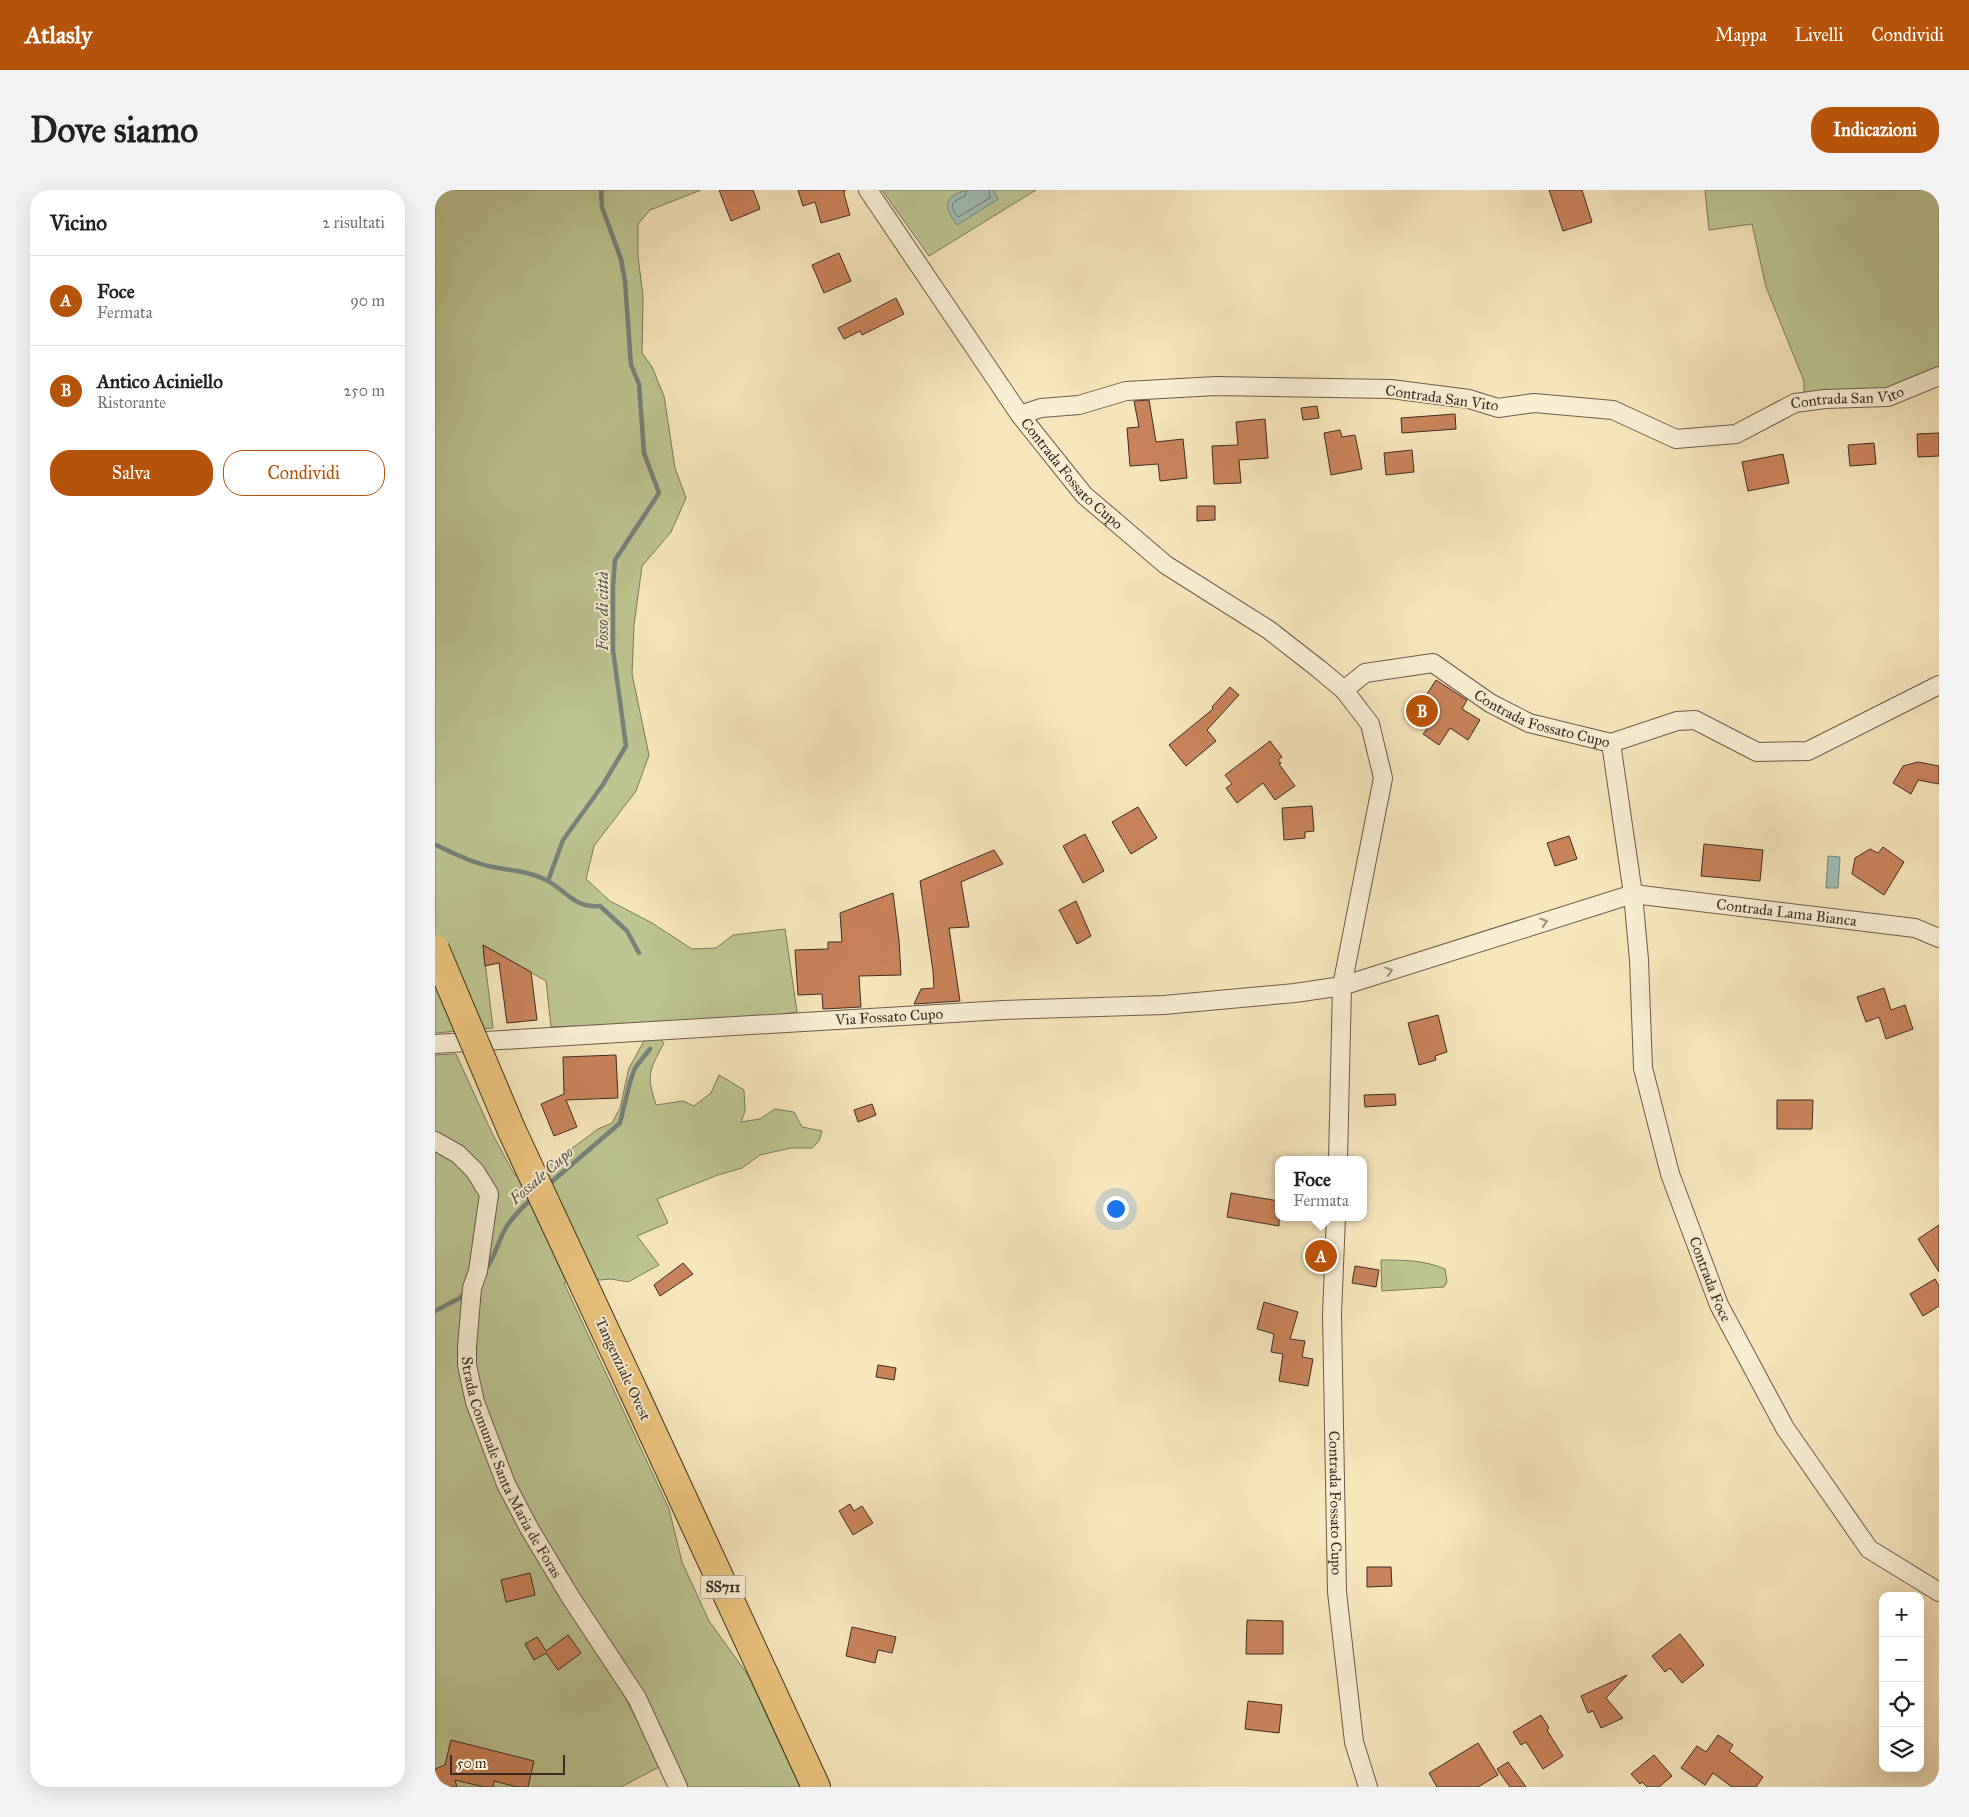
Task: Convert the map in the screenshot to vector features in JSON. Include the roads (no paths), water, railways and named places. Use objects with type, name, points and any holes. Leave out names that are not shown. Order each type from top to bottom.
[{"type":"main road","name":"Tangenziale Ovest","points":[[435,949],[512,1131],[816,1787]]},
{"type":"street","name":"Contrada Fossato Cupo","points":[[868,190],[1020,415],[1084,495],[1166,565],[1269,630],[1344,690],[1370,724],[1383,778],[1342,986],[1338,1156]]},
{"type":"street","name":"Contrada San Vito","points":[[1020,415],[1041,408],[1079,405],[1126,391],[1216,386],[1391,389],[1469,399],[1499,408],[1534,403],[1613,410],[1676,439],[1736,434],[1795,403],[1825,399],[1888,397],[1939,376]]},
{"type":"street","name":"Contrada Fossato Cupo","points":[[1344,690],[1365,673],[1433,664],[1490,703],[1529,723],[1611,743],[1677,721],[1695,720],[1757,752],[1808,751],[1939,685]]},
{"type":"street","name":"Contrada Foce","points":[[1611,743],[1633,894],[1639,960],[1643,1068],[1671,1174],[1719,1305],[1785,1428],[1869,1549],[1939,1592]]},
{"type":"street","points":[[1342,986],[1633,894]]},
{"type":"street","name":"Contrada Lama Bianca","points":[[1633,894],[1915,928],[1939,938]]},
{"type":"street","name":"Via Fossato Cupo","points":[[435,1044],[1003,1010],[1164,1005],[1295,993],[1342,986]]},
{"type":"street","name":"Strada Comunale Santa Maria de Foras","points":[[435,1141],[459,1154],[475,1171],[489,1194],[478,1271],[472,1288],[467,1347],[467,1364],[475,1402],[506,1484],[545,1556],[637,1698],[678,1787]]},
{"type":"street","name":"Contrada Fossato Cupo","points":[[1336,1221],[1332,1314],[1337,1592],[1354,1742],[1368,1787]]},
{"type":"water","points":[[966,190],[993,190],[998,199],[957,225],[948,210],[948,202],[954,195]]},
{"type":"water","points":[[1828,856],[1840,857],[1838,888],[1826,888]]},
{"type":"waterway","name":"Fosso di città","points":[[548,881],[563,840],[602,786],[626,746],[613,650],[615,560],[659,493],[644,453],[639,384],[631,365],[625,281],[621,259],[602,207],[601,190]]},
{"type":"waterway","name":"Fossale Cupo","points":[[436,845],[478,863],[540,877],[576,901],[591,906],[600,906],[627,931],[639,953]]},
{"type":"waterway","name":"Fossale Cupo","points":[[548,1185],[620,1123],[635,1068],[650,1049]]},
{"type":"waterway","name":"Fossale Cupo","points":[[484,1271],[493,1257],[507,1226],[517,1213],[533,1198]]},
{"type":"waterway","name":"Fossale Cupo","points":[[435,1311],[460,1298],[465,1292]]},
{"type":"place","name":"Antico Aciniello","points":[[1422,711]]},
{"type":"place","name":"Foce","points":[[1321,1256]]}]
